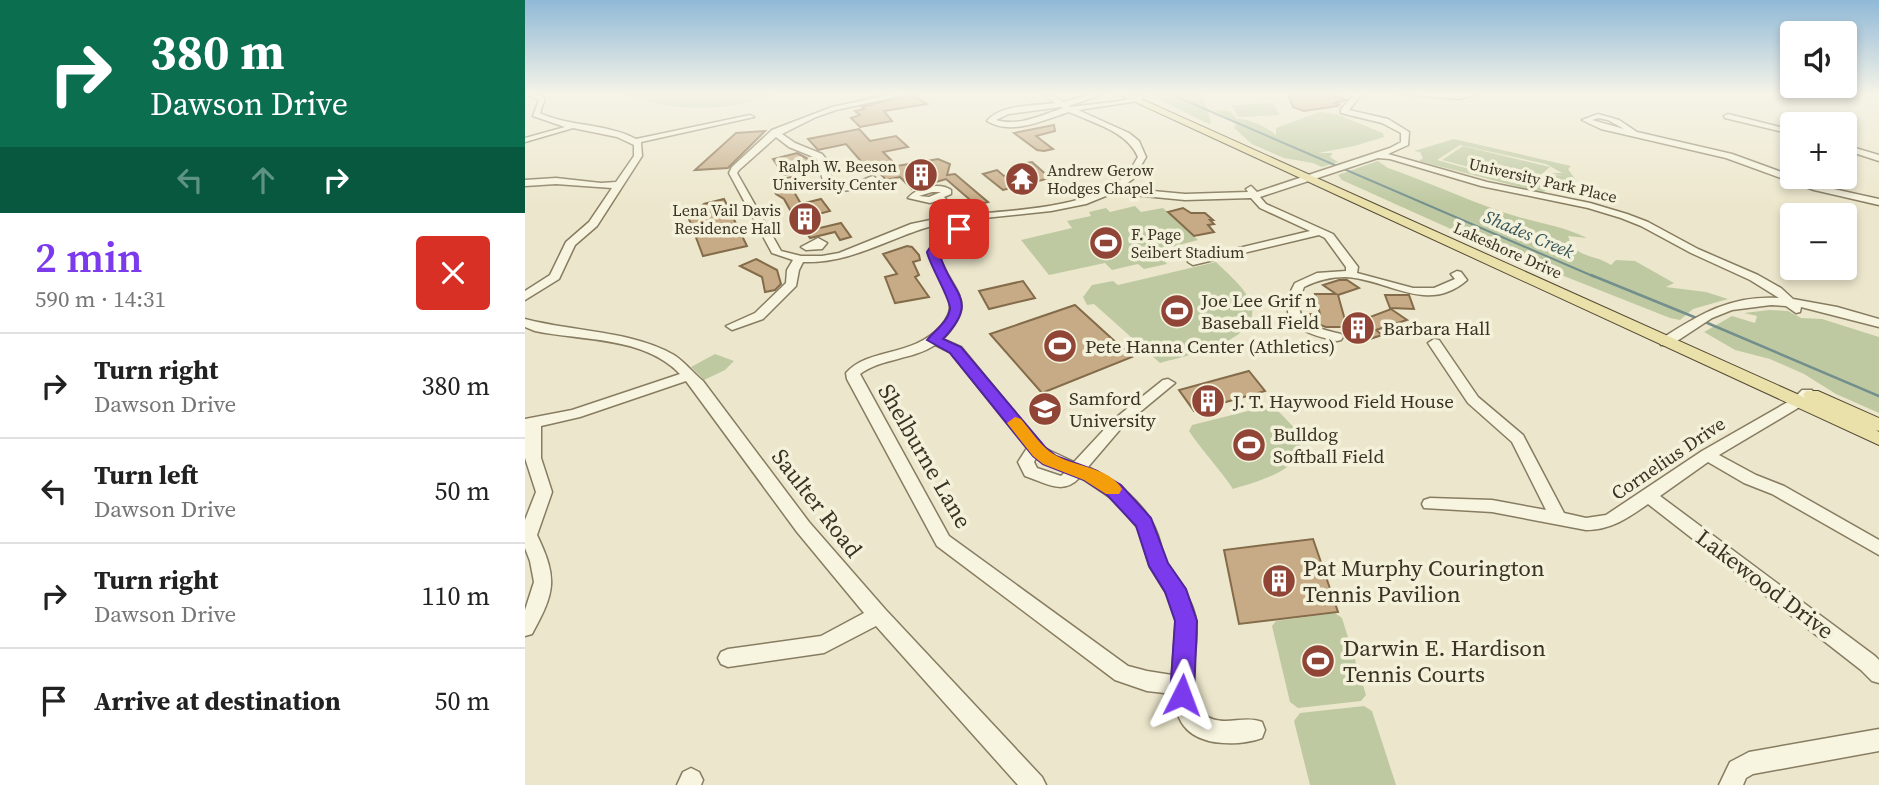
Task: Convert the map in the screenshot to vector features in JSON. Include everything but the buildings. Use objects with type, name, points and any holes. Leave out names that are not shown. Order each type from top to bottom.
[{"type":"main road","name":"Lakeshore Drive","points":[[1215,131],[1676,335],[1803,397],[1879,439]]},
{"type":"main road","name":"Lakeshore Drive","points":[[1803,397],[1879,425]]},
{"type":"street","points":[[525,140],[559,131]]},
{"type":"street","points":[[589,131],[615,134],[636,141],[685,131]]},
{"type":"street","points":[[778,131],[742,161],[733,173],[777,253],[799,260]]},
{"type":"street","points":[[732,326],[759,316],[792,285],[793,270],[799,260],[820,251],[853,254],[923,224],[954,218],[1038,211],[1082,202],[1110,190],[1139,168],[1142,157],[1136,143],[1116,131]]},
{"type":"street","points":[[1110,190],[1185,197],[1258,190],[1318,175],[1402,146],[1407,136],[1402,131]]},
{"type":"street","points":[[1625,131],[1740,159],[1817,188],[1879,202]]},
{"type":"street","points":[[775,132],[792,145],[819,156],[823,160],[828,181],[837,187],[853,187],[873,179]]},
{"type":"street","points":[[525,296],[555,277],[570,244],[593,224],[638,156],[636,141]]},
{"type":"street","points":[[1857,151],[1879,158]]},
{"type":"street","name":"University Park Place","points":[[1374,156],[1407,159],[1487,185],[1582,203],[1627,216],[1773,288],[1794,306]]},
{"type":"street","points":[[525,183],[556,181],[618,185]]},
{"type":"street","points":[[1121,184],[1188,190],[1258,190]]},
{"type":"street","points":[[1258,190],[1263,206],[1332,237],[1352,267],[1352,274]]},
{"type":"street","points":[[935,199],[960,226],[939,243],[933,255],[957,309],[950,323],[934,340],[955,350],[1035,447],[1050,460],[1079,471],[1114,490],[1145,523],[1159,566],[1175,589],[1186,621],[1181,685],[1187,712],[1200,726],[1221,733],[1254,730]]},
{"type":"street","points":[[1193,262],[1319,232]]},
{"type":"street","points":[[1337,337],[1314,332],[1293,315],[1291,306],[1303,284],[1328,274],[1352,274],[1423,292],[1436,292],[1461,280],[1457,274]]},
{"type":"street","points":[[1676,335],[1708,316],[1764,301],[1773,295],[1773,288]]},
{"type":"street","points":[[1764,301],[1879,323]]},
{"type":"street","points":[[1741,306],[1794,306]]},
{"type":"street","points":[[1852,318],[1879,330]]},
{"type":"street","name":"Saulter Road","points":[[530,329],[647,348],[682,366],[803,527],[878,615],[1034,785]]},
{"type":"street","name":"Shelburne Lane","points":[[934,340],[910,353],[867,364],[856,369],[853,376],[943,541],[1122,673],[1147,681],[1181,685]]},
{"type":"street","points":[[1434,343],[1473,400],[1518,439],[1558,518]]},
{"type":"street","points":[[525,628],[543,590],[543,565],[528,535],[544,492],[531,458],[529,424],[623,399],[687,376]]},
{"type":"street","points":[[1079,471],[1095,447],[1118,423],[1168,383]]},
{"type":"street","name":"Cornelius Drive","points":[[1430,504],[1492,506],[1599,524],[1612,520],[1707,455],[1803,397]]},
{"type":"street","points":[[1707,455],[1750,479],[1778,490],[1879,548]]},
{"type":"street","name":"Lakewood Drive","points":[[1649,496],[1879,674]]},
{"type":"street","points":[[727,658],[824,644],[878,615]]},
{"type":"street","points":[[1731,785],[1738,770],[1749,763],[1879,740]]},
{"type":"green space","points":[[1237,131],[1270,131],[1276,136],[1276,131],[1377,131],[1383,133],[1384,137],[1318,153],[1333,153],[1330,157],[1338,162],[1322,167],[1284,158],[1252,144]]},
{"type":"green space","points":[[1454,139],[1571,166],[1568,169],[1575,179],[1567,185],[1542,193],[1419,161],[1423,158],[1420,152],[1414,151]],"holes":[[[1460,145],[1546,164],[1562,173],[1551,173],[1562,176],[1547,174],[1540,180],[1552,184],[1519,183],[1437,160]]]},
{"type":"green space","points":[[1463,146],[1550,167],[1531,183],[1442,160]]},
{"type":"green space","points":[[1378,161],[1388,168],[1486,206],[1576,233],[1587,238],[1568,236],[1575,249],[1580,252],[1611,265],[1616,260],[1635,261],[1674,283],[1666,287],[1706,292],[1728,299],[1693,309],[1680,320],[1670,318],[1493,248],[1342,180],[1338,175]]},
{"type":"green space","name":"F. Page Seibert Stadium","points":[[1135,206],[1141,212],[1163,208],[1198,240],[1179,245],[1187,253],[1163,259],[1167,264],[1144,269],[1138,264],[1112,270],[1105,263],[1049,275],[1021,240],[1072,228],[1067,221],[1091,216],[1089,212],[1106,208],[1110,212]]},
{"type":"green space","name":"Joe Lee Grif n Baseball Field","points":[[1216,262],[1249,299],[1252,313],[1248,325],[1223,343],[1160,363],[1094,304],[1087,305],[1083,297],[1092,285],[1113,281],[1118,285]]},
{"type":"green space","points":[[1788,311],[1801,318],[1822,319],[1879,337],[1879,413],[1836,394],[1804,374],[1770,359],[1735,350],[1704,332],[1732,316],[1755,323],[1757,316],[1744,313]]},
{"type":"green space","points":[[715,354],[734,361],[725,370],[704,380],[691,367]]},
{"type":"green space","name":"Bulldog Softball Field","points":[[1272,405],[1296,430],[1300,450],[1287,467],[1276,474],[1233,489],[1189,431],[1192,425]]},
{"type":"green space","name":"Darwin E. Hardison Tennis Courts","points":[[1335,613],[1342,618],[1366,695],[1361,701],[1298,708],[1290,702],[1272,626],[1276,621]]},
{"type":"green space","name":"Darwin E. Hardison Tennis Courts","points":[[1364,706],[1372,711],[1396,785],[1310,785],[1294,721],[1300,713]]},
{"type":"waterway","name":"Shades Creek","points":[[1255,131],[1595,277]]},
{"type":"waterway","name":"Shades Creek","points":[[1591,275],[1699,319]]},
{"type":"waterway","name":"Shades Creek","points":[[1705,322],[1879,396]]},
{"type":"slow traffic","points":[[1015,423],[1039,452],[1050,460],[1091,475],[1113,489]]},
{"type":"place","name":"Ralph W. Beeson University Center","points":[[921,175]]},
{"type":"place","name":"Andrew Gerow Hodges Chapel","points":[[1022,179]]},
{"type":"place","name":"Lena Vail Davis Residence Hall","points":[[805,219]]},
{"type":"place","name":"F. Page Seibert Stadium","points":[[1106,243]]},
{"type":"place","name":"Joe Lee Grif n Baseball Field","points":[[1177,311]]},
{"type":"place","name":"Barbara Hall","points":[[1358,328]]},
{"type":"place","name":"Pete Hanna Center (Athletics)","points":[[1060,346]]},
{"type":"place","name":"J. T. Haywood Field House","points":[[1208,401]]},
{"type":"place","name":"Samford University","points":[[1045,409]]},
{"type":"place","name":"Bulldog Softball Field","points":[[1249,445]]},
{"type":"place","name":"Pat Murphy Courington Tennis Pavilion","points":[[1279,581]]},
{"type":"place","name":"Darwin E. Hardison Tennis Courts","points":[[1318,661]]},
{"type":"route","points":[[959,229],[939,243],[933,252],[937,267],[957,309],[950,323],[934,340],[955,350],[1039,452],[1050,460],[1091,475],[1114,490],[1145,523],[1159,566],[1175,589],[1186,621],[1182,695]]}]
